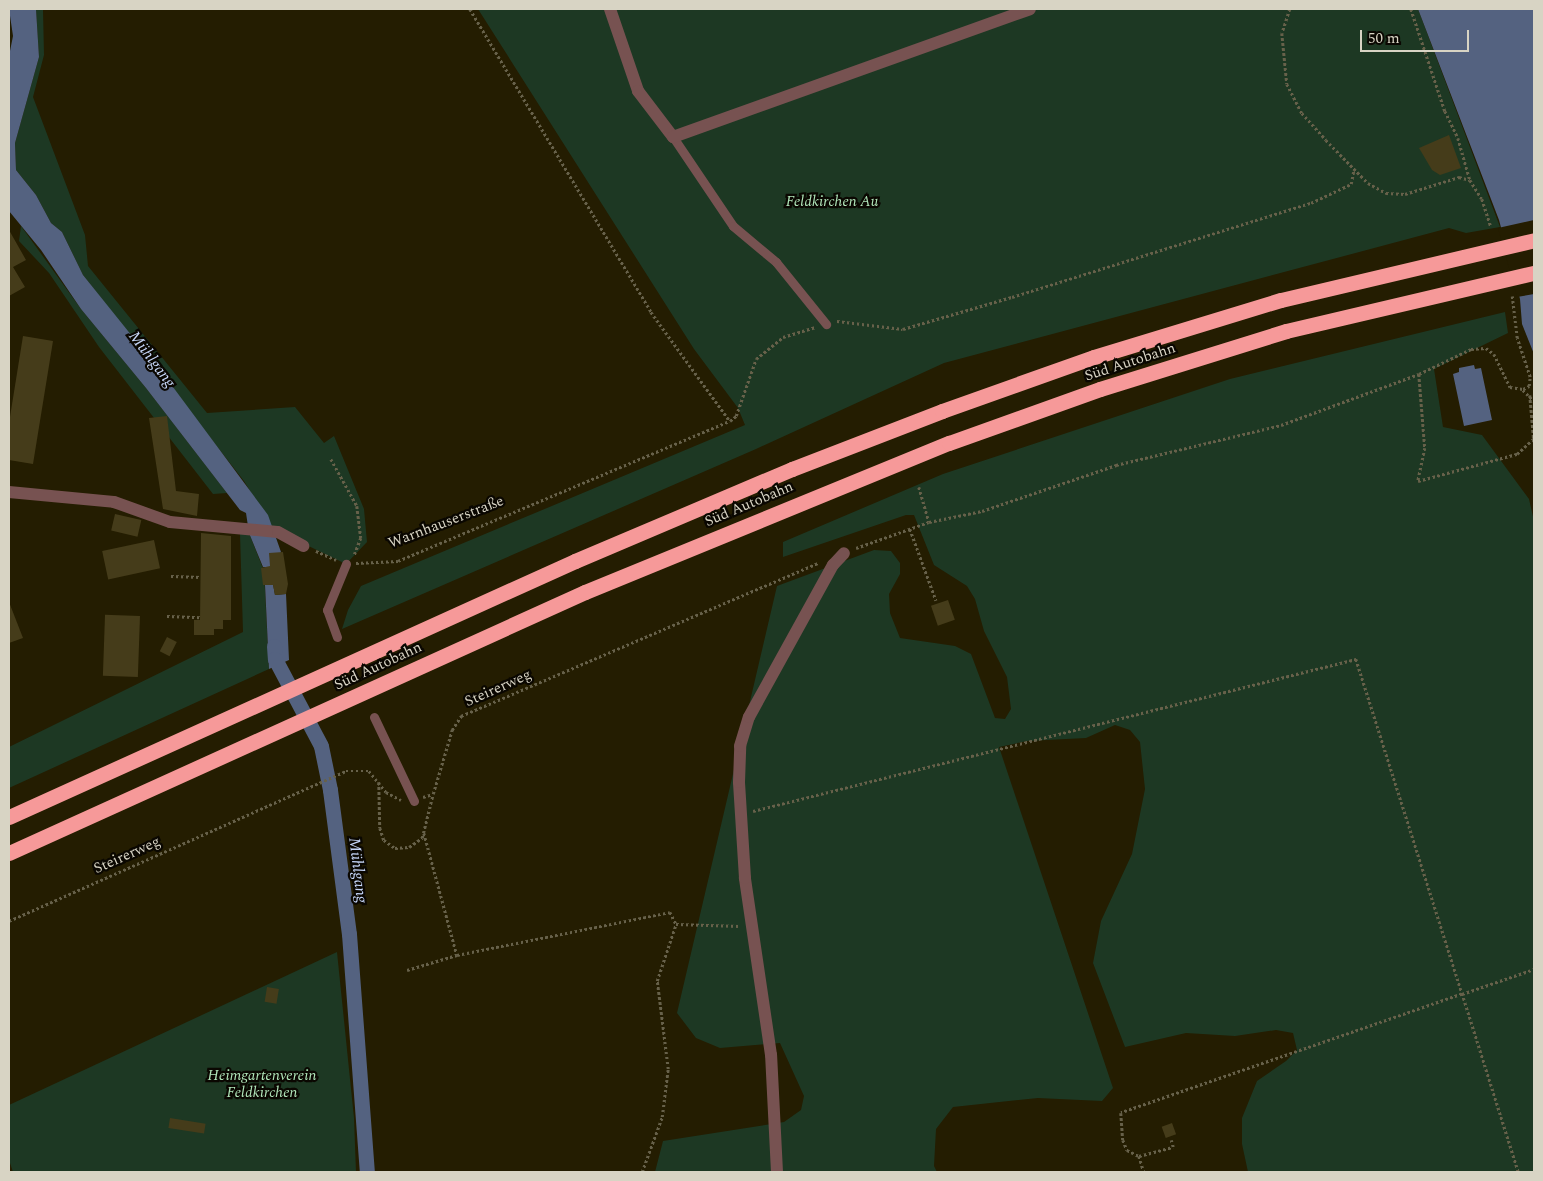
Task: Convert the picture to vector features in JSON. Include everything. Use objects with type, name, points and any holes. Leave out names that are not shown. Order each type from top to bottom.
[{"type":"highway","name":"Süd Autobahn","points":[[9,817],[360,656],[783,473],[942,411],[1094,357],[1281,300],[1486,249],[1534,240]]},
{"type":"highway","name":"Süd Autobahn","points":[[9,853],[586,592],[949,443],[1100,389],[1286,332],[1494,280],[1534,273]]},
{"type":"street","points":[[610,9],[638,91],[673,137],[1030,9]]},
{"type":"street","points":[[9,492],[105,500],[170,522],[278,532],[303,546]]},
{"type":"street","points":[[777,1172],[771,1055],[750,927],[741,813],[740,746],[749,717],[833,565],[844,553]]},
{"type":"lane","points":[[673,137],[733,226],[776,262],[826,324]]},
{"type":"lane","points":[[337,637],[327,610],[346,564]]},
{"type":"lane","points":[[374,717],[414,801]]},
{"type":"path","points":[[470,9],[651,312],[730,421],[736,416],[756,359]]},
{"type":"path","points":[[1290,9],[1282,33],[1287,84],[1302,113],[1368,183],[1393,193],[1405,194],[1459,177],[1470,180]]},
{"type":"path","points":[[1411,9],[1445,111],[1458,138],[1470,180],[1482,199],[1491,226]]},
{"type":"path","points":[[903,329],[1312,203],[1352,184],[1354,169]]},
{"type":"path","points":[[1512,296],[1517,338],[1530,377],[1529,386],[1523,390]]},
{"type":"path","points":[[844,553],[910,528],[982,511],[1116,465],[1281,425],[1419,374],[1471,349],[1486,348],[1494,354],[1510,387],[1523,390],[1534,401]]},
{"type":"path","points":[[1419,374],[1424,448],[1418,482],[1517,454],[1534,438]]},
{"type":"path","points":[[1530,395],[1534,442]]},
{"type":"path","name":"Warnhauserstraße","points":[[303,546],[346,564],[398,561],[730,421]]},
{"type":"path","points":[[331,459],[356,506],[360,524],[361,538],[357,553],[346,564]]},
{"type":"path","points":[[919,486],[929,522]]},
{"type":"path","points":[[910,528],[936,600]]},
{"type":"path","name":"Steirerweg","points":[[424,833],[433,794],[452,730],[461,716],[805,569]]},
{"type":"path","points":[[171,576],[201,577]]},
{"type":"path","points":[[167,616],[200,617]]},
{"type":"path","points":[[741,813],[1356,659],[1518,1172]]},
{"type":"path","name":"Steirerweg","points":[[9,921],[346,771],[369,770],[379,780],[386,792],[395,798],[414,801]]},
{"type":"path","points":[[379,780],[380,828],[384,840],[395,848],[409,847],[424,833],[457,955]]},
{"type":"path","points":[[414,801],[433,794]]},
{"type":"path","points":[[407,970],[457,955],[670,912],[676,924],[657,982],[668,1069],[662,1117],[642,1172]]},
{"type":"path","points":[[676,924],[750,927]]},
{"type":"path","points":[[1171,1140],[1173,1147],[1139,1156],[1126,1150],[1122,1140],[1121,1113],[1534,968]]},
{"type":"path","points":[[1139,1156],[1144,1172]]},
{"type":"green space","points":[[36,9],[43,9],[44,55],[33,97],[85,235],[88,266],[207,413],[295,407],[324,443],[334,436],[364,509],[367,542],[346,564],[273,529],[244,481],[83,275],[62,232],[51,223],[36,195],[16,170],[15,143],[39,57]]},
{"type":"green space","name":"Feldkirchen Au","points":[[478,9],[1418,9],[1500,227],[1466,233],[1449,228],[944,363],[756,449],[342,629],[348,610],[361,586],[745,425],[738,408],[694,349]]},
{"type":"green space","points":[[21,226],[81,309],[146,388],[227,493],[213,494],[99,347],[49,273],[19,241]]},
{"type":"green space","points":[[1505,312],[1508,333],[1434,369],[1443,427],[1482,435],[1529,499],[1534,521],[1534,1172],[1248,1172],[1242,1144],[1242,1118],[1257,1081],[1286,1061],[1297,1050],[1293,1033],[1276,1030],[1235,1036],[1186,1033],[1125,1047],[1093,963],[1101,921],[1132,854],[1145,789],[1140,742],[1130,730],[1115,725],[1086,738],[1027,741],[999,747],[1113,1088],[1102,1101],[1038,1098],[953,1107],[936,1129],[934,1166],[937,1172],[655,1172],[663,1141],[784,1122],[801,1110],[804,1096],[780,1043],[720,1048],[696,1038],[677,1013],[777,586],[874,550],[891,551],[900,563],[900,574],[889,594],[890,613],[900,638],[955,646],[971,654],[995,718],[1005,719],[1011,709],[1007,677],[984,631],[975,599],[967,586],[934,565],[914,515],[906,515],[783,557],[783,542],[943,474],[1230,379]]},
{"type":"green space","points":[[249,533],[264,571],[269,669],[9,788],[9,747],[243,632],[240,534]]},
{"type":"green space","name":"Heimgartenverein Feldkirchen","points":[[337,952],[354,1118],[356,1172],[13,1172],[9,1160],[9,1105]]},
{"type":"water","name":"Mühlgang","points":[[9,9],[36,9],[39,57],[15,143],[16,170],[36,195],[51,223],[62,232],[83,275],[173,387],[268,515],[281,552],[270,567],[263,567],[249,533],[246,513],[240,510],[146,388],[81,309],[41,250],[9,211],[9,56],[13,36]]},
{"type":"water","points":[[1418,9],[1534,9],[1534,354],[1522,324],[1520,299],[1499,220]]},
{"type":"water","points":[[1474,365],[1475,369],[1481,368],[1492,420],[1464,426],[1453,374],[1459,372],[1459,368]]},
{"type":"water","points":[[273,584],[275,595],[286,594],[289,660],[269,669],[265,585]]},
{"type":"pier","points":[[1534,220],[1534,294],[1517,297],[1498,228]]},
{"type":"building","points":[[1449,135],[1461,168],[1440,175],[1432,170],[1419,148]]},
{"type":"building","points":[[9,230],[26,260],[13,267],[25,287],[9,296]]},
{"type":"building","points":[[23,336],[53,341],[33,464],[9,460],[9,423]]},
{"type":"building","points":[[167,416],[176,491],[199,494],[197,516],[163,509],[149,418]]},
{"type":"building","points":[[115,514],[141,520],[137,537],[111,531]]},
{"type":"building","points":[[201,533],[231,536],[231,620],[223,620],[223,629],[214,629],[214,635],[194,635],[194,620],[200,620]]},
{"type":"building","points":[[154,540],[160,568],[108,579],[102,551]]},
{"type":"building","points":[[283,552],[288,584],[286,594],[275,595],[273,585],[263,585],[261,568],[270,566],[269,553]]},
{"type":"building","points":[[948,600],[955,620],[938,626],[931,606]]},
{"type":"building","points":[[9,602],[23,638],[9,643]]},
{"type":"building","points":[[105,615],[140,616],[138,677],[103,676]]},
{"type":"building","points":[[167,637],[177,642],[170,656],[160,651]]},
{"type":"building","points":[[267,987],[279,989],[277,1004],[265,1002]]},
{"type":"building","points":[[170,1118],[206,1124],[204,1134],[168,1128]]},
{"type":"building","points":[[1172,1123],[1176,1134],[1166,1138],[1162,1127]]},
{"type":"waterway","name":"Mühlgang","points":[[274,646],[275,659],[321,746],[330,790],[349,934],[367,1172]]}]
